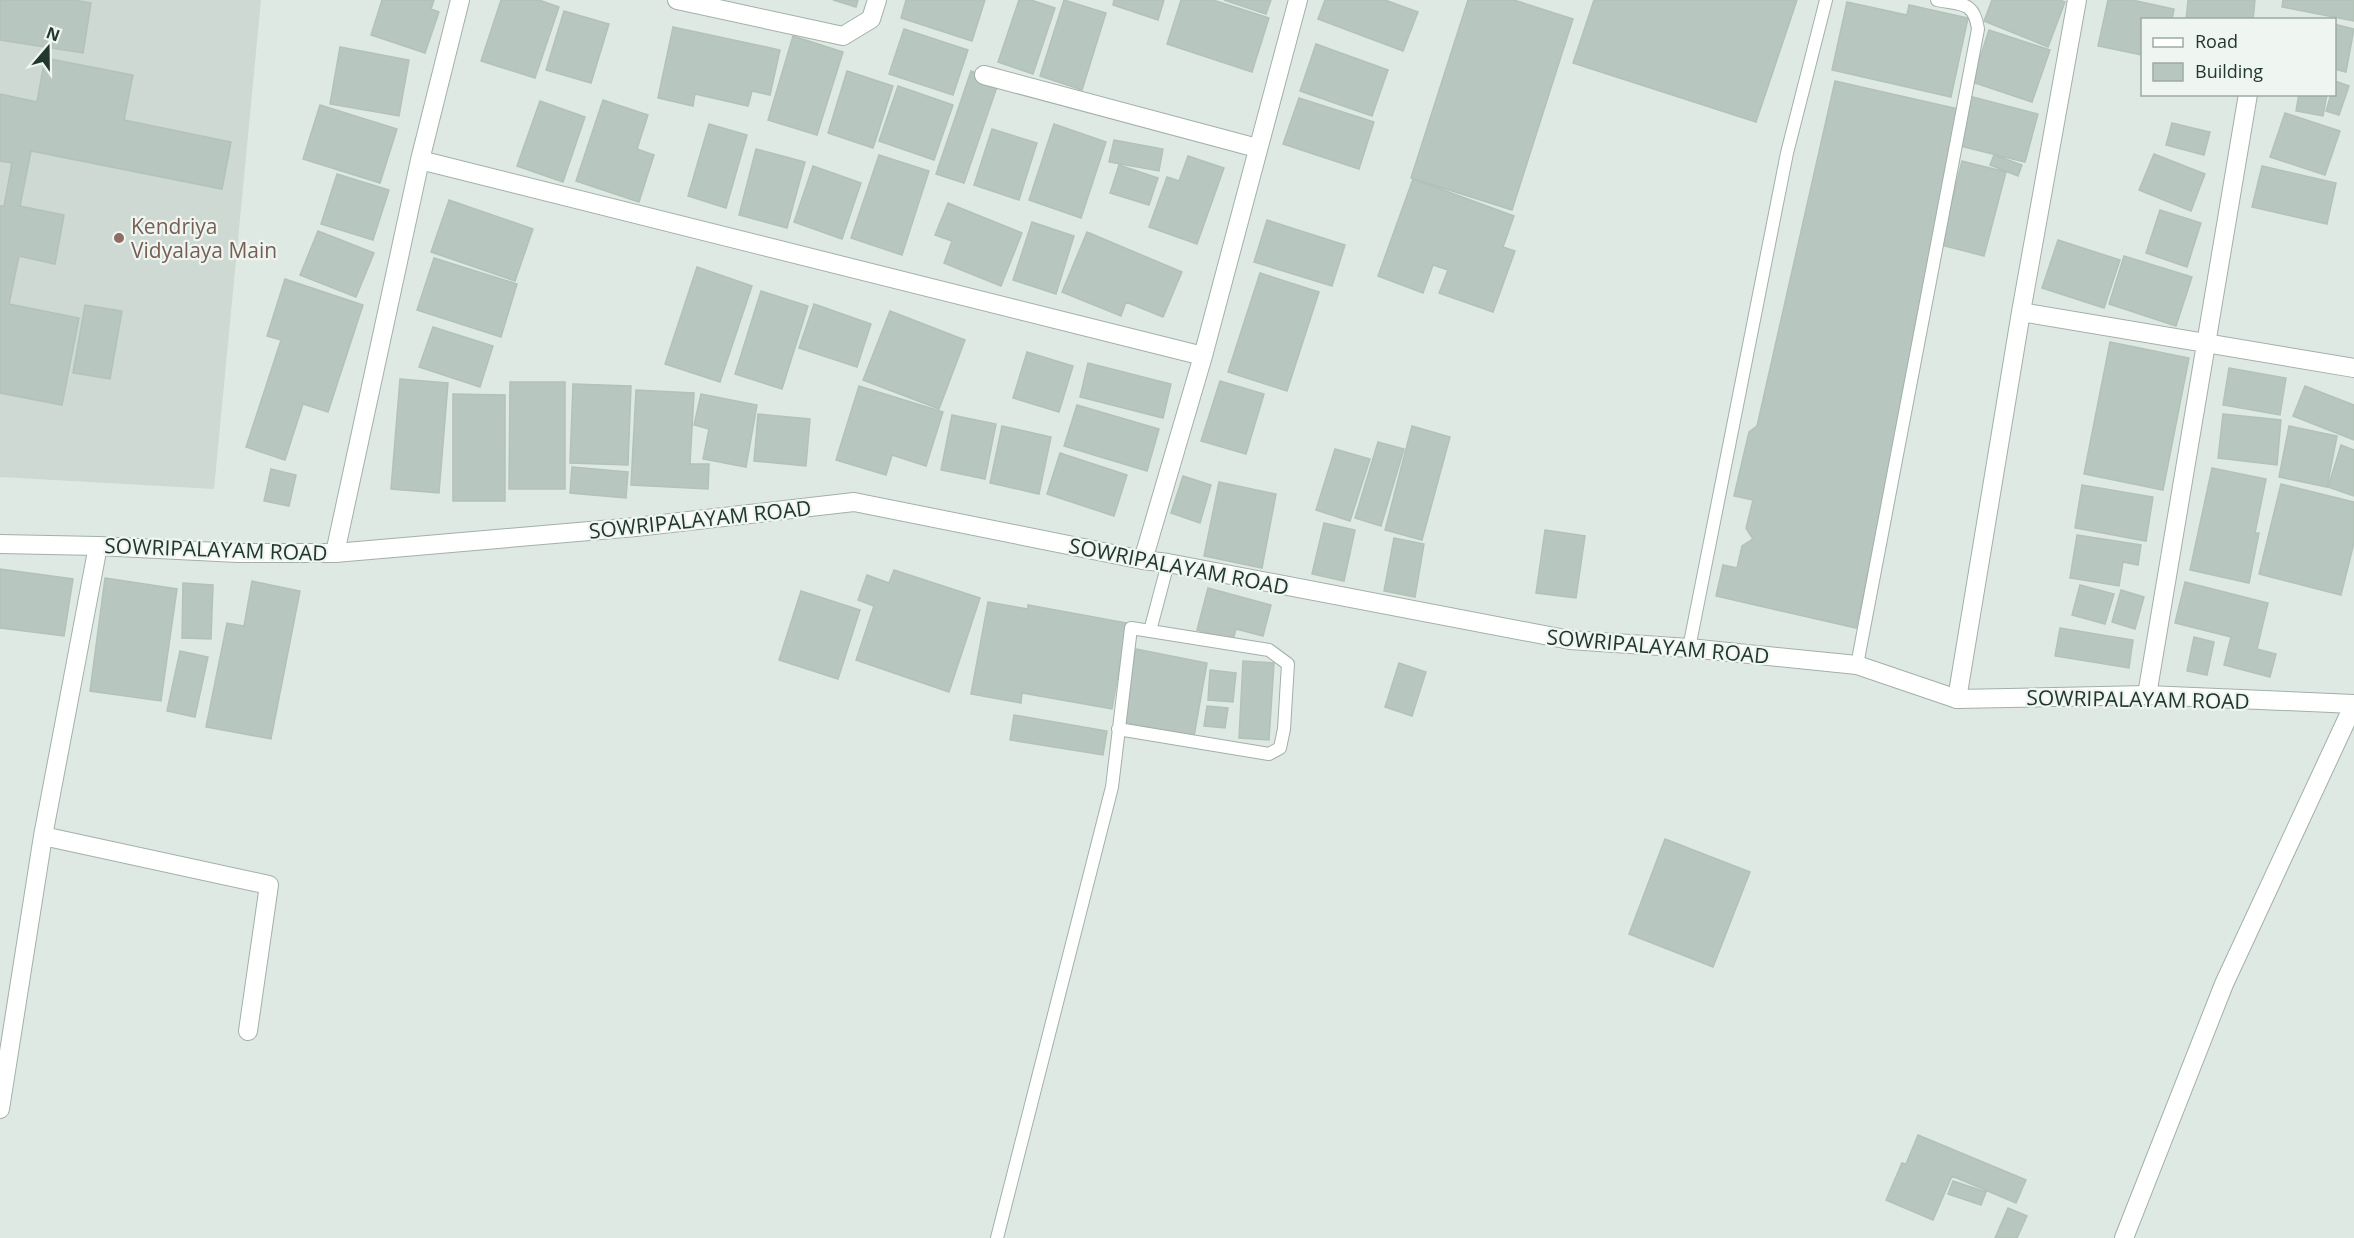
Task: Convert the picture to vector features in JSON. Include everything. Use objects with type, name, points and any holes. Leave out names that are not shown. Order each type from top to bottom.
[{"type":"street","points":[[335,554],[420,160],[460,0]]},
{"type":"street","points":[[677,0],[843,36],[871,19],[877,0]]},
{"type":"street","points":[[1143,560],[1203,356],[1298,0]]},
{"type":"street","points":[[1958,699],[2021,312],[2077,0]]},
{"type":"street","points":[[984,75],[1257,148]]},
{"type":"street","points":[[2147,695],[2248,96]]},
{"type":"street","points":[[420,160],[1203,356]]},
{"type":"street","points":[[2021,312],[2354,368]]},
{"type":"street","name":"SOWRIPALAYAM ROAD","points":[[0,544],[238,553],[335,554],[636,527],[854,502],[1143,560],[1570,640],[1689,648],[1857,665],[1958,699],[2147,695],[2354,704],[2224,984],[2124,1238]]},
{"type":"street","points":[[0,1109],[43,836],[98,546]]},
{"type":"street","points":[[43,836],[269,885],[248,1031]]},
{"type":"lane","points":[[1689,648],[1787,153],[1826,0]]},
{"type":"lane","points":[[1857,665],[1978,29],[1976,15],[1967,6],[1937,0]]},
{"type":"lane","points":[[1150,631],[1168,563]]},
{"type":"lane","points":[[997,1238],[1112,787],[1118,729],[1131,628],[1269,650],[1288,664],[1284,729],[1280,748],[1269,754],[1118,729]]},
{"type":"shaded area","name":"Kendriya Vidyalaya Main","points":[[0,0],[261,0],[214,489],[0,477]]},
{"type":"building","points":[[0,0],[74,0],[91,3],[83,53],[0,40]]},
{"type":"building","points":[[382,0],[434,0],[431,9],[439,12],[425,53],[371,35]]},
{"type":"building","points":[[501,0],[539,0],[559,7],[535,78],[481,61]]},
{"type":"building","points":[[833,0],[858,0],[856,7]]},
{"type":"building","points":[[906,0],[985,0],[972,41],[901,18]]},
{"type":"building","points":[[1019,0],[1031,0],[1055,8],[1033,74],[998,62]]},
{"type":"building","points":[[1064,0],[1106,13],[1082,90],[1040,76]]},
{"type":"building","points":[[1114,0],[1164,0],[1158,20],[1113,5]]},
{"type":"building","points":[[1181,0],[1213,0],[1269,18],[1252,72],[1167,44]]},
{"type":"building","points":[[1224,0],[1271,0],[1266,14]]},
{"type":"building","points":[[1325,0],[1385,0],[1418,12],[1403,51],[1318,19]]},
{"type":"building","points":[[1468,0],[1514,0],[1573,19],[1512,210],[1411,178]]},
{"type":"building","points":[[1594,0],[1797,0],[1756,122],[1573,63]]},
{"type":"building","points":[[1992,0],[2060,0],[2065,2],[2048,47],[1984,21]]},
{"type":"building","points":[[2108,0],[2132,0],[2174,9],[2172,18],[2141,18],[2141,55],[2098,46]]},
{"type":"building","points":[[2188,0],[2255,0],[2253,18],[2186,18]]},
{"type":"building","points":[[2283,0],[2354,0],[2354,21],[2282,7]]},
{"type":"building","points":[[1847,2],[1907,15],[1909,5],[1968,18],[1951,97],[1832,70]]},
{"type":"building","points":[[564,11],[609,24],[591,83],[546,70]]},
{"type":"building","points":[[2336,24],[2354,29],[2346,72],[2336,70]]},
{"type":"building","points":[[673,27],[780,50],[770,95],[752,91],[748,106],[695,94],[693,106],[658,98]]},
{"type":"building","points":[[904,29],[968,50],[953,95],[889,74]]},
{"type":"building","points":[[1989,30],[2050,50],[2032,102],[1972,82]]},
{"type":"building","points":[[793,36],[843,52],[817,135],[768,120]]},
{"type":"building","points":[[1316,44],[1388,70],[1372,116],[1300,91]]},
{"type":"building","points":[[340,47],[409,60],[399,116],[330,104]]},
{"type":"building","points":[[45,58],[133,75],[124,120],[231,142],[222,189],[31,151],[20,206],[64,215],[55,264],[19,256],[9,304],[79,318],[62,405],[0,393],[0,206],[4,206],[12,163],[0,161],[0,94],[37,102]]},
{"type":"building","points":[[847,71],[893,86],[873,148],[828,133]]},
{"type":"building","points":[[971,71],[999,81],[964,183],[936,174]]},
{"type":"building","points":[[1835,81],[1963,110],[1915,326],[1889,478],[1856,628],[1716,596],[1723,565],[1737,568],[1742,546],[1753,539],[1746,528],[1753,500],[1734,496],[1749,432],[1757,426]]},
{"type":"building","points":[[2336,81],[2349,86],[2339,115],[2326,111],[2330,96],[2336,96]]},
{"type":"building","points":[[898,86],[953,105],[934,160],[879,141]]},
{"type":"building","points":[[1969,96],[2038,114],[2025,162],[1956,145]]},
{"type":"building","points":[[2299,96],[2327,96],[2323,116],[2296,111]]},
{"type":"building","points":[[1299,98],[1374,122],[1359,169],[1283,144]]},
{"type":"building","points":[[603,100],[648,115],[637,149],[654,155],[639,202],[576,181]]},
{"type":"building","points":[[540,101],[585,117],[563,182],[517,166]]},
{"type":"building","points":[[320,105],[397,129],[380,183],[303,159]]},
{"type":"building","points":[[2285,113],[2340,131],[2325,175],[2270,157]]},
{"type":"building","points":[[2172,123],[2210,132],[2204,155],[2166,145]]},
{"type":"building","points":[[709,124],[747,135],[726,208],[688,196]]},
{"type":"building","points":[[1054,124],[1106,142],[1081,218],[1029,200]]},
{"type":"building","points":[[992,129],[1037,143],[1019,200],[974,185]]},
{"type":"building","points":[[1114,140],[1163,149],[1159,171],[1109,162]]},
{"type":"building","points":[[756,149],[805,162],[787,228],[739,215]]},
{"type":"building","points":[[2154,154],[2205,174],[2191,211],[2139,190]]},
{"type":"building","points":[[879,155],[929,171],[902,255],[851,238]]},
{"type":"building","points":[[1994,155],[2022,165],[2018,176],[1990,165]]},
{"type":"building","points":[[1188,156],[1224,168],[1197,244],[1149,227],[1167,177],[1179,181]]},
{"type":"building","points":[[1962,161],[2006,172],[1984,256],[1941,245]]},
{"type":"building","points":[[1119,165],[1158,178],[1149,205],[1110,193]]},
{"type":"building","points":[[813,166],[861,183],[842,239],[794,222]]},
{"type":"building","points":[[2262,166],[2336,183],[2327,224],[2252,207]]},
{"type":"building","points":[[337,174],[389,190],[373,240],[321,224]]},
{"type":"building","points":[[1413,179],[1514,216],[1503,247],[1515,251],[1493,312],[1439,293],[1448,270],[1433,265],[1423,293],[1378,276]]},
{"type":"building","points":[[449,200],[533,229],[515,281],[431,252]]},
{"type":"building","points":[[948,203],[1022,233],[1001,286],[944,263],[952,241],[935,235]]},
{"type":"building","points":[[2160,210],[2201,223],[2187,267],[2146,253]]},
{"type":"building","points":[[1267,220],[1345,245],[1332,286],[1254,262]]},
{"type":"building","points":[[1032,222],[1074,236],[1056,294],[1013,280]]},
{"type":"building","points":[[318,231],[374,253],[356,297],[300,275]]},
{"type":"building","points":[[1087,232],[1182,272],[1163,317],[1126,302],[1121,316],[1062,292]]},
{"type":"building","points":[[2058,240],[2120,260],[2104,308],[2042,288]]},
{"type":"building","points":[[2124,256],[2192,277],[2176,326],[2109,304]]},
{"type":"building","points":[[434,258],[517,284],[501,337],[417,310]]},
{"type":"building","points":[[697,267],[752,286],[720,382],[665,364]]},
{"type":"building","points":[[1260,273],[1319,292],[1287,391],[1228,372]]},
{"type":"building","points":[[285,279],[363,305],[328,412],[303,404],[285,460],[246,447],[281,340],[267,336]]},
{"type":"building","points":[[761,291],[808,306],[782,389],[735,374]]},
{"type":"building","points":[[814,304],[871,324],[857,367],[799,348]]},
{"type":"building","points":[[85,305],[122,311],[110,379],[73,373]]},
{"type":"building","points":[[890,311],[965,340],[939,409],[863,380]]},
{"type":"building","points":[[433,327],[493,346],[480,387],[419,367]]},
{"type":"building","points":[[2110,342],[2189,358],[2163,490],[2084,474]]},
{"type":"building","points":[[1027,352],[1073,366],[1059,412],[1013,398]]},
{"type":"building","points":[[1088,363],[1171,384],[1163,418],[1080,397]]},
{"type":"building","points":[[2229,368],[2286,378],[2280,415],[2223,405]]},
{"type":"building","points":[[400,379],[448,383],[439,493],[391,489]]},
{"type":"building","points":[[1220,381],[1264,394],[1246,454],[1201,441]]},
{"type":"building","points":[[510,382],[565,382],[565,489],[509,489]]},
{"type":"building","points":[[573,384],[631,386],[628,465],[570,463]]},
{"type":"building","points":[[859,386],[943,412],[926,466],[892,455],[886,475],[836,460]]},
{"type":"building","points":[[2305,386],[2354,405],[2354,440],[2293,416]]},
{"type":"building","points":[[636,390],[694,393],[690,464],[709,464],[708,489],[631,485]]},
{"type":"building","points":[[453,394],[505,395],[505,501],[453,501]]},
{"type":"building","points":[[701,394],[757,405],[746,467],[703,459],[709,429],[694,425]]},
{"type":"building","points":[[1077,405],[1159,429],[1147,471],[1064,446]]},
{"type":"building","points":[[758,414],[810,419],[806,466],[754,461]]},
{"type":"building","points":[[2223,414],[2281,420],[2277,465],[2218,458]]},
{"type":"building","points":[[952,415],[996,424],[985,479],[941,470]]},
{"type":"building","points":[[1002,426],[1051,437],[1039,494],[990,483]]},
{"type":"building","points":[[1412,426],[1450,437],[1422,540],[1385,530]]},
{"type":"building","points":[[2289,426],[2337,436],[2327,487],[2279,477]]},
{"type":"building","points":[[1378,442],[1404,449],[1381,526],[1355,518]]},
{"type":"building","points":[[2341,445],[2354,450],[2354,496],[2328,487]]},
{"type":"building","points":[[1335,449],[1370,459],[1350,521],[1316,510]]},
{"type":"building","points":[[1060,453],[1127,475],[1114,516],[1047,494]]},
{"type":"building","points":[[572,467],[628,472],[626,498],[570,493]]},
{"type":"building","points":[[2212,468],[2266,479],[2255,533],[2259,533],[2249,583],[2190,570]]},
{"type":"building","points":[[271,469],[296,475],[289,506],[264,501]]},
{"type":"building","points":[[1183,476],[1211,485],[1200,523],[1171,513]]},
{"type":"building","points":[[1219,482],[1276,494],[1262,568],[1204,556]]},
{"type":"building","points":[[2281,484],[2354,502],[2354,543],[2341,595],[2259,574]]},
{"type":"building","points":[[2082,485],[2153,497],[2146,541],[2075,528]]},
{"type":"building","points":[[1324,523],[1355,530],[1344,581],[1312,574]]},
{"type":"building","points":[[1545,530],[1585,536],[1576,598],[1536,593]]},
{"type":"building","points":[[2077,535],[2141,545],[2138,565],[2123,562],[2119,586],[2070,578]]},
{"type":"building","points":[[1394,538],[1424,544],[1415,597],[1384,591]]},
{"type":"building","points":[[0,569],[73,579],[64,636],[0,628]]},
{"type":"building","points":[[894,570],[980,598],[949,692],[856,660],[874,606],[858,600],[867,575],[889,583]]},
{"type":"building","points":[[105,578],[177,589],[161,701],[90,691]]},
{"type":"building","points":[[252,581],[300,591],[271,739],[206,727],[227,623],[244,626]]},
{"type":"building","points":[[2185,582],[2268,603],[2257,649],[2276,654],[2270,677],[2224,665],[2231,637],[2175,623]]},
{"type":"building","points":[[183,583],[213,585],[211,639],[182,638]]},
{"type":"building","points":[[2080,585],[2114,594],[2105,624],[2072,615]]},
{"type":"building","points":[[1208,588],[1271,605],[1263,636],[1236,629],[1233,640],[1197,630]]},
{"type":"building","points":[[2121,590],[2144,597],[2135,629],[2112,622]]},
{"type":"building","points":[[801,591],[860,610],[838,679],[779,660]]},
{"type":"building","points":[[988,602],[1028,609],[1028,605],[1127,623],[1112,709],[1022,693],[1021,703],[971,694]]},
{"type":"building","points":[[2060,628],[2133,640],[2129,668],[2055,656]]},
{"type":"building","points":[[2194,637],[2214,642],[2207,675],[2187,671]]},
{"type":"building","points":[[1136,649],[1207,663],[1194,736],[1123,722]]},
{"type":"building","points":[[180,651],[208,657],[195,717],[167,711]]},
{"type":"building","points":[[1243,661],[1274,663],[1269,740],[1239,738]]},
{"type":"building","points":[[1399,663],[1426,672],[1412,716],[1385,707]]},
{"type":"building","points":[[1210,670],[1236,673],[1233,702],[1208,700]]},
{"type":"building","points":[[1207,706],[1228,708],[1225,728],[1204,726]]},
{"type":"building","points":[[1014,715],[1107,731],[1103,755],[1010,740]]},
{"type":"building","points":[[1665,839],[1750,872],[1713,967],[1629,934]]},
{"type":"building","points":[[1918,1135],[2026,1180],[2016,1203],[1952,1176],[1933,1220],[1886,1200],[1902,1163],[1906,1164]]},
{"type":"building","points":[[1953,1181],[1986,1192],[1981,1205],[1948,1194]]},
{"type":"building","points":[[2008,1208],[2027,1216],[2017,1238],[1995,1238]]},
{"type":"place","name":"Kendriya Vidyalaya Main","points":[[119,238]]}]
